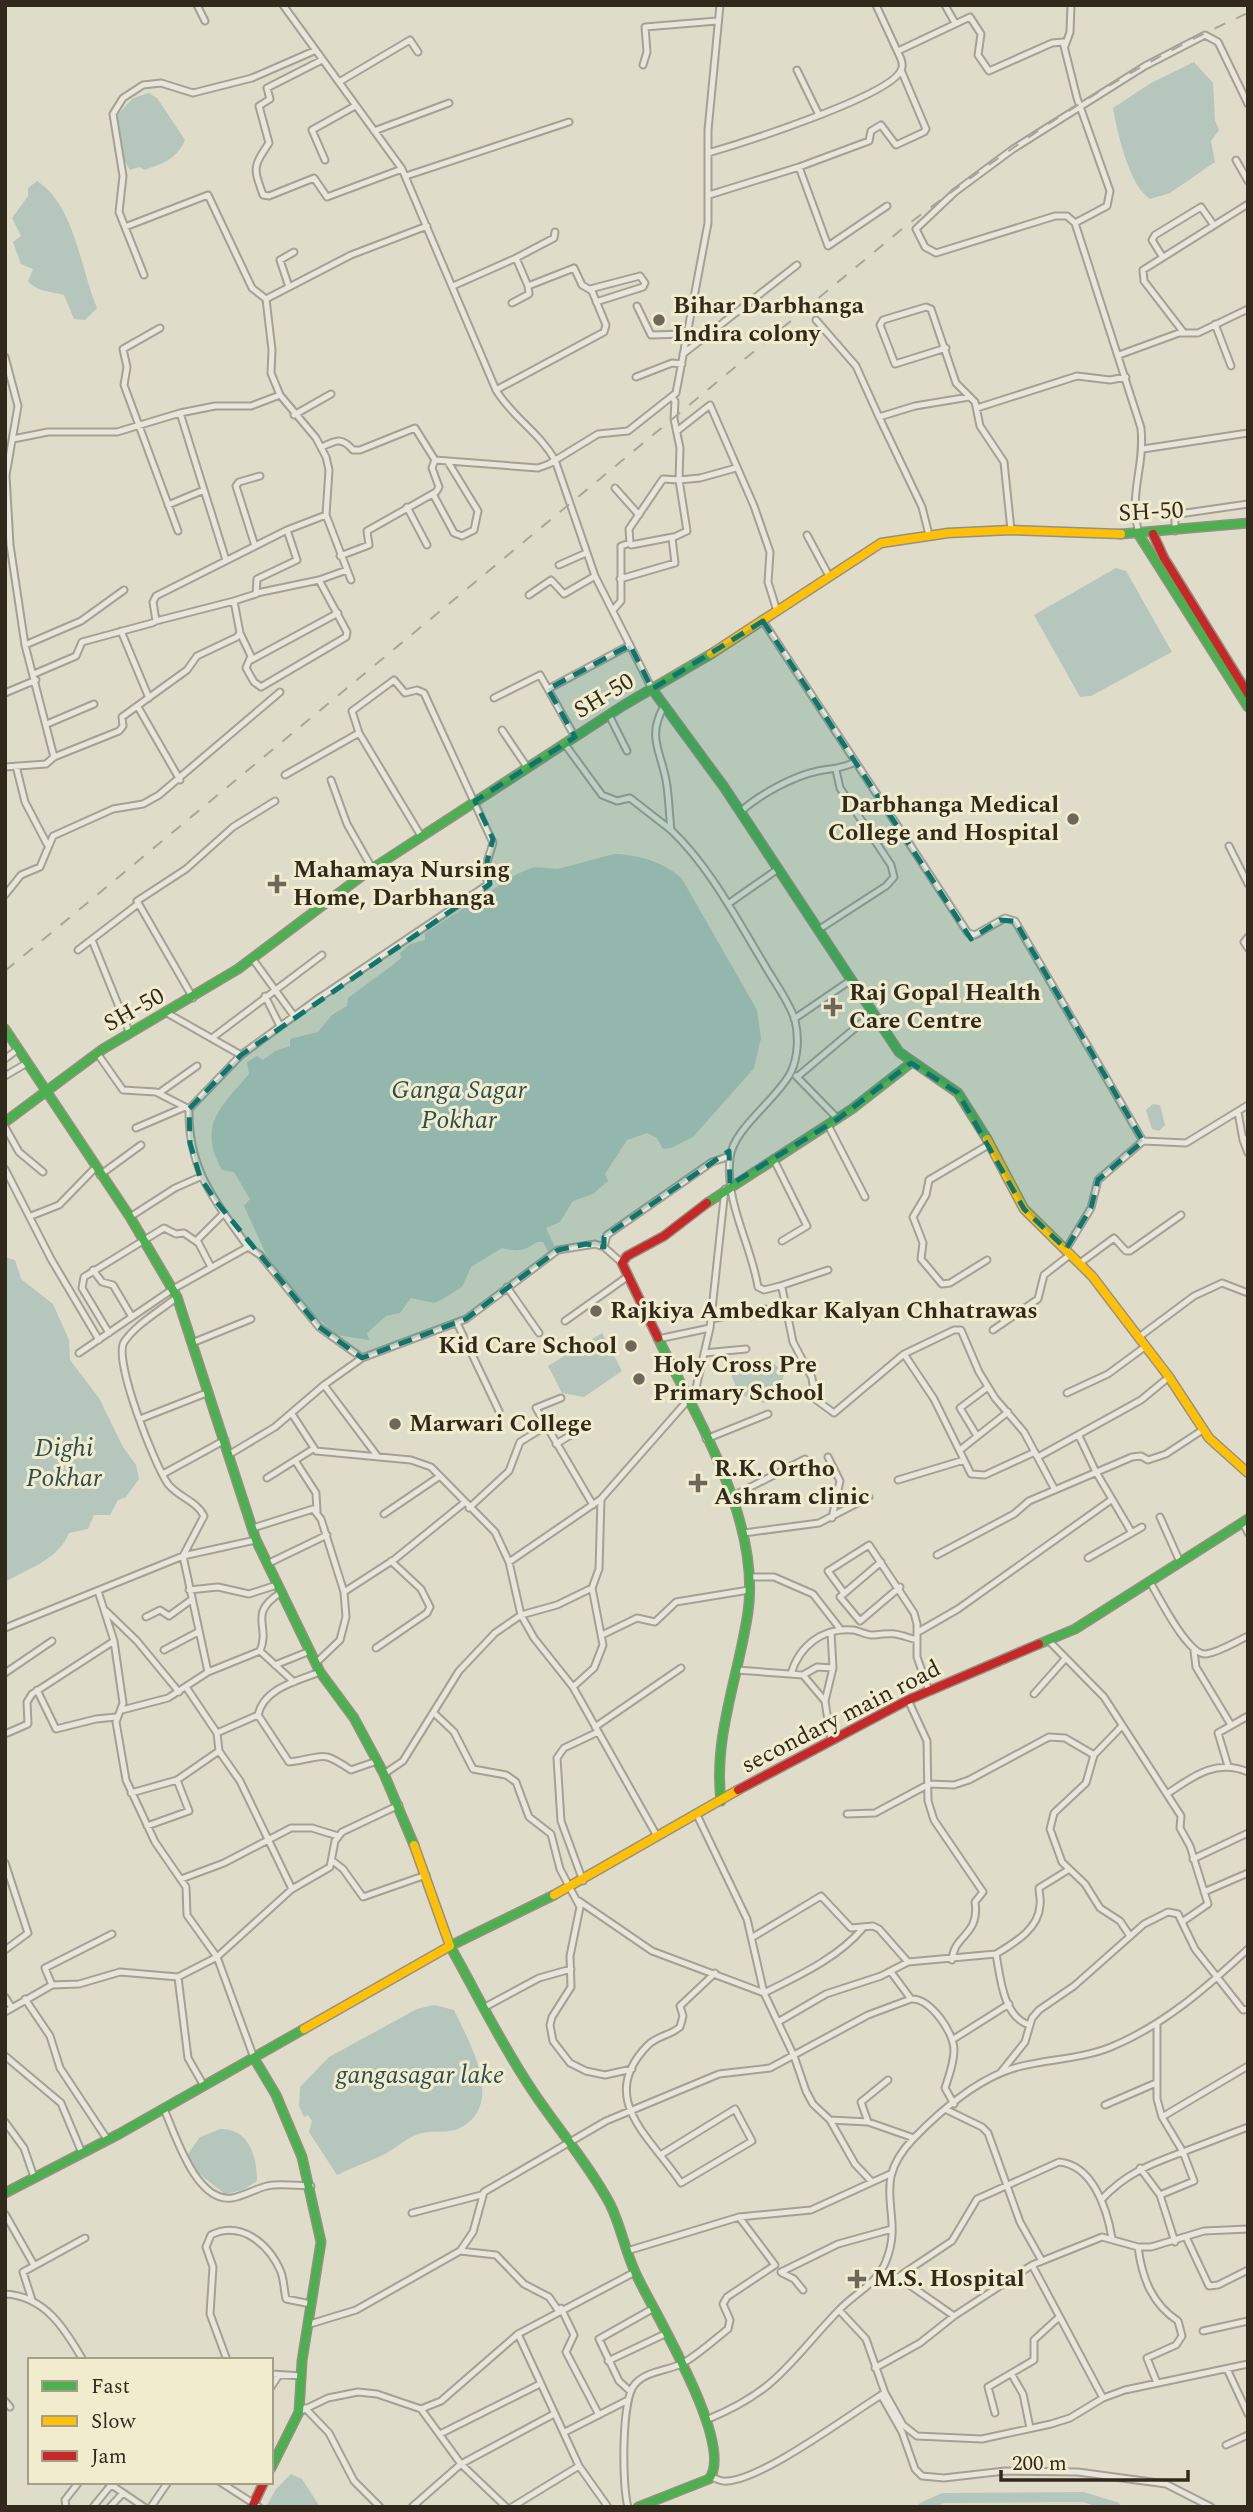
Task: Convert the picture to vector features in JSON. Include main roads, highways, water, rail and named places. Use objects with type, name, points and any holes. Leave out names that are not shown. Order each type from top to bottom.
[{"type":"main road","name":"SH-50","points":[[5,1124],[97,1054],[193,998],[372,868],[564,743],[763,621],[881,543],[929,535],[1011,530],[1139,535],[1248,523]]},
{"type":"main road","points":[[1153,534],[1164,558],[1248,694]]},
{"type":"main road","points":[[1139,535],[1248,707]]},
{"type":"main road","points":[[652,689],[740,812],[899,1052],[911,1063],[945,1081],[958,1093],[990,1144],[1024,1209],[1080,1263],[1146,1346],[1204,1429],[1222,1451],[1248,1473]]},
{"type":"main road","points":[[5,1029],[130,1217],[175,1293],[256,1540],[267,1564],[320,1672],[354,1718],[399,1805],[450,1946],[530,2087],[609,2203],[635,2272],[684,2363],[706,2420],[716,2464],[712,2477],[697,2486],[652,2499],[638,2507]]},
{"type":"main road","points":[[721,1801],[719,1758],[737,1670],[749,1590],[750,1577],[744,1533],[706,1439],[622,1263],[626,1256],[664,1236],[727,1187],[838,1119],[911,1063]]},
{"type":"main road","name":"secondary main road","points":[[5,2193],[163,2109],[450,1946],[583,1881],[696,1813],[831,1740],[908,1700],[1075,1629],[1245,1521]]},
{"type":"main road","points":[[254,2058],[276,2095],[311,2186],[322,2254],[311,2304],[302,2376],[302,2410],[273,2464]]},
{"type":"main road","points":[[255,2506],[263,2484]]},
{"type":"water","points":[[1194,62],[1213,83],[1215,120],[1219,130],[1211,141],[1215,162],[1170,193],[1150,199],[1130,171],[1113,108],[1151,83]]},
{"type":"water","points":[[149,93],[157,98],[185,140],[178,152],[163,163],[144,170],[140,167],[130,170],[121,155],[111,122],[133,98]]},
{"type":"water","points":[[37,181],[50,192],[60,206],[75,240],[97,308],[85,320],[74,319],[64,295],[40,289],[28,281],[33,269],[21,264],[13,242],[21,236],[12,218],[28,196],[28,188]]},
{"type":"water","points":[[1116,568],[1126,571],[1172,652],[1091,696],[1080,697],[1034,615]]},
{"type":"water","name":"Ganga Sagar Pokhar","points":[[614,854],[651,860],[682,879],[757,1010],[761,1038],[754,1068],[693,1137],[663,1149],[657,1138],[647,1133],[627,1140],[605,1174],[608,1181],[593,1194],[573,1201],[560,1222],[546,1228],[556,1249],[554,1253],[549,1253],[543,1242],[521,1250],[502,1248],[471,1267],[462,1287],[441,1300],[434,1303],[411,1298],[400,1313],[386,1316],[367,1333],[369,1340],[337,1335],[307,1309],[266,1254],[244,1206],[250,1199],[234,1172],[222,1170],[215,1154],[212,1129],[222,1107],[249,1074],[247,1062],[257,1056],[263,1060],[275,1051],[290,1046],[290,1039],[318,1032],[332,1015],[347,1006],[348,998],[401,958],[400,953],[410,944],[425,940],[425,933],[517,874],[534,867],[558,869]]},
{"type":"water","points":[[1153,1104],[1160,1105],[1165,1125],[1159,1131],[1152,1129],[1146,1110]]},
{"type":"water","name":"Dighi Pokhar","points":[[5,1257],[15,1260],[21,1279],[53,1304],[69,1340],[70,1360],[99,1398],[123,1447],[136,1465],[139,1479],[126,1497],[118,1500],[110,1515],[94,1515],[88,1529],[69,1533],[50,1557],[5,1582]]},
{"type":"water","points":[[602,1333],[622,1371],[584,1397],[562,1393],[548,1366]]},
{"type":"water","points":[[769,1358],[784,1374],[778,1396],[763,1403],[734,1392],[735,1384],[729,1370]]},
{"type":"water","name":"gangasagar lake","points":[[434,2005],[454,2010],[474,2054],[482,2087],[481,2103],[475,2116],[457,2129],[415,2135],[387,2153],[337,2175],[309,2132],[312,2121],[308,2115],[304,2117],[299,2106],[300,2087],[329,2057],[417,2009]]},
{"type":"water","points":[[220,2129],[238,2133],[244,2139],[253,2154],[257,2172],[257,2181],[243,2190],[225,2194],[193,2166],[188,2154],[200,2137]]},
{"type":"water","points":[[291,2474],[302,2479],[320,2507],[266,2507],[276,2489]]},
{"type":"waterway","points":[[923,2507],[943,2498],[1083,2497],[1116,2507]]},
{"type":"railway","points":[[5,971],[902,229],[984,168],[1112,84],[1201,35],[1248,13]]},
{"type":"place","name":"Bihar Darbhanga Indira colony","points":[[659,320]]},
{"type":"place","name":"Darbhanga Medical College and Hospital","points":[[1073,819]]},
{"type":"place","name":"Mahamaya Nursing Home, Darbhanga","points":[[277,884]]},
{"type":"place","name":"Raj Gopal Health Care Centre","points":[[833,1007]]},
{"type":"place","name":"Rajkiya Ambedkar Kalyan Chhatrawas","points":[[596,1311]]},
{"type":"place","name":"Kid Care School","points":[[631,1346]]},
{"type":"place","name":"Holy Cross Pre Primary School","points":[[639,1379]]},
{"type":"place","name":"Marwari College","points":[[395,1424]]},
{"type":"place","name":"R.K. Ortho Ashram clinic","points":[[698,1483]]},
{"type":"place","name":"M.S. Hospital","points":[[857,2279]]}]
